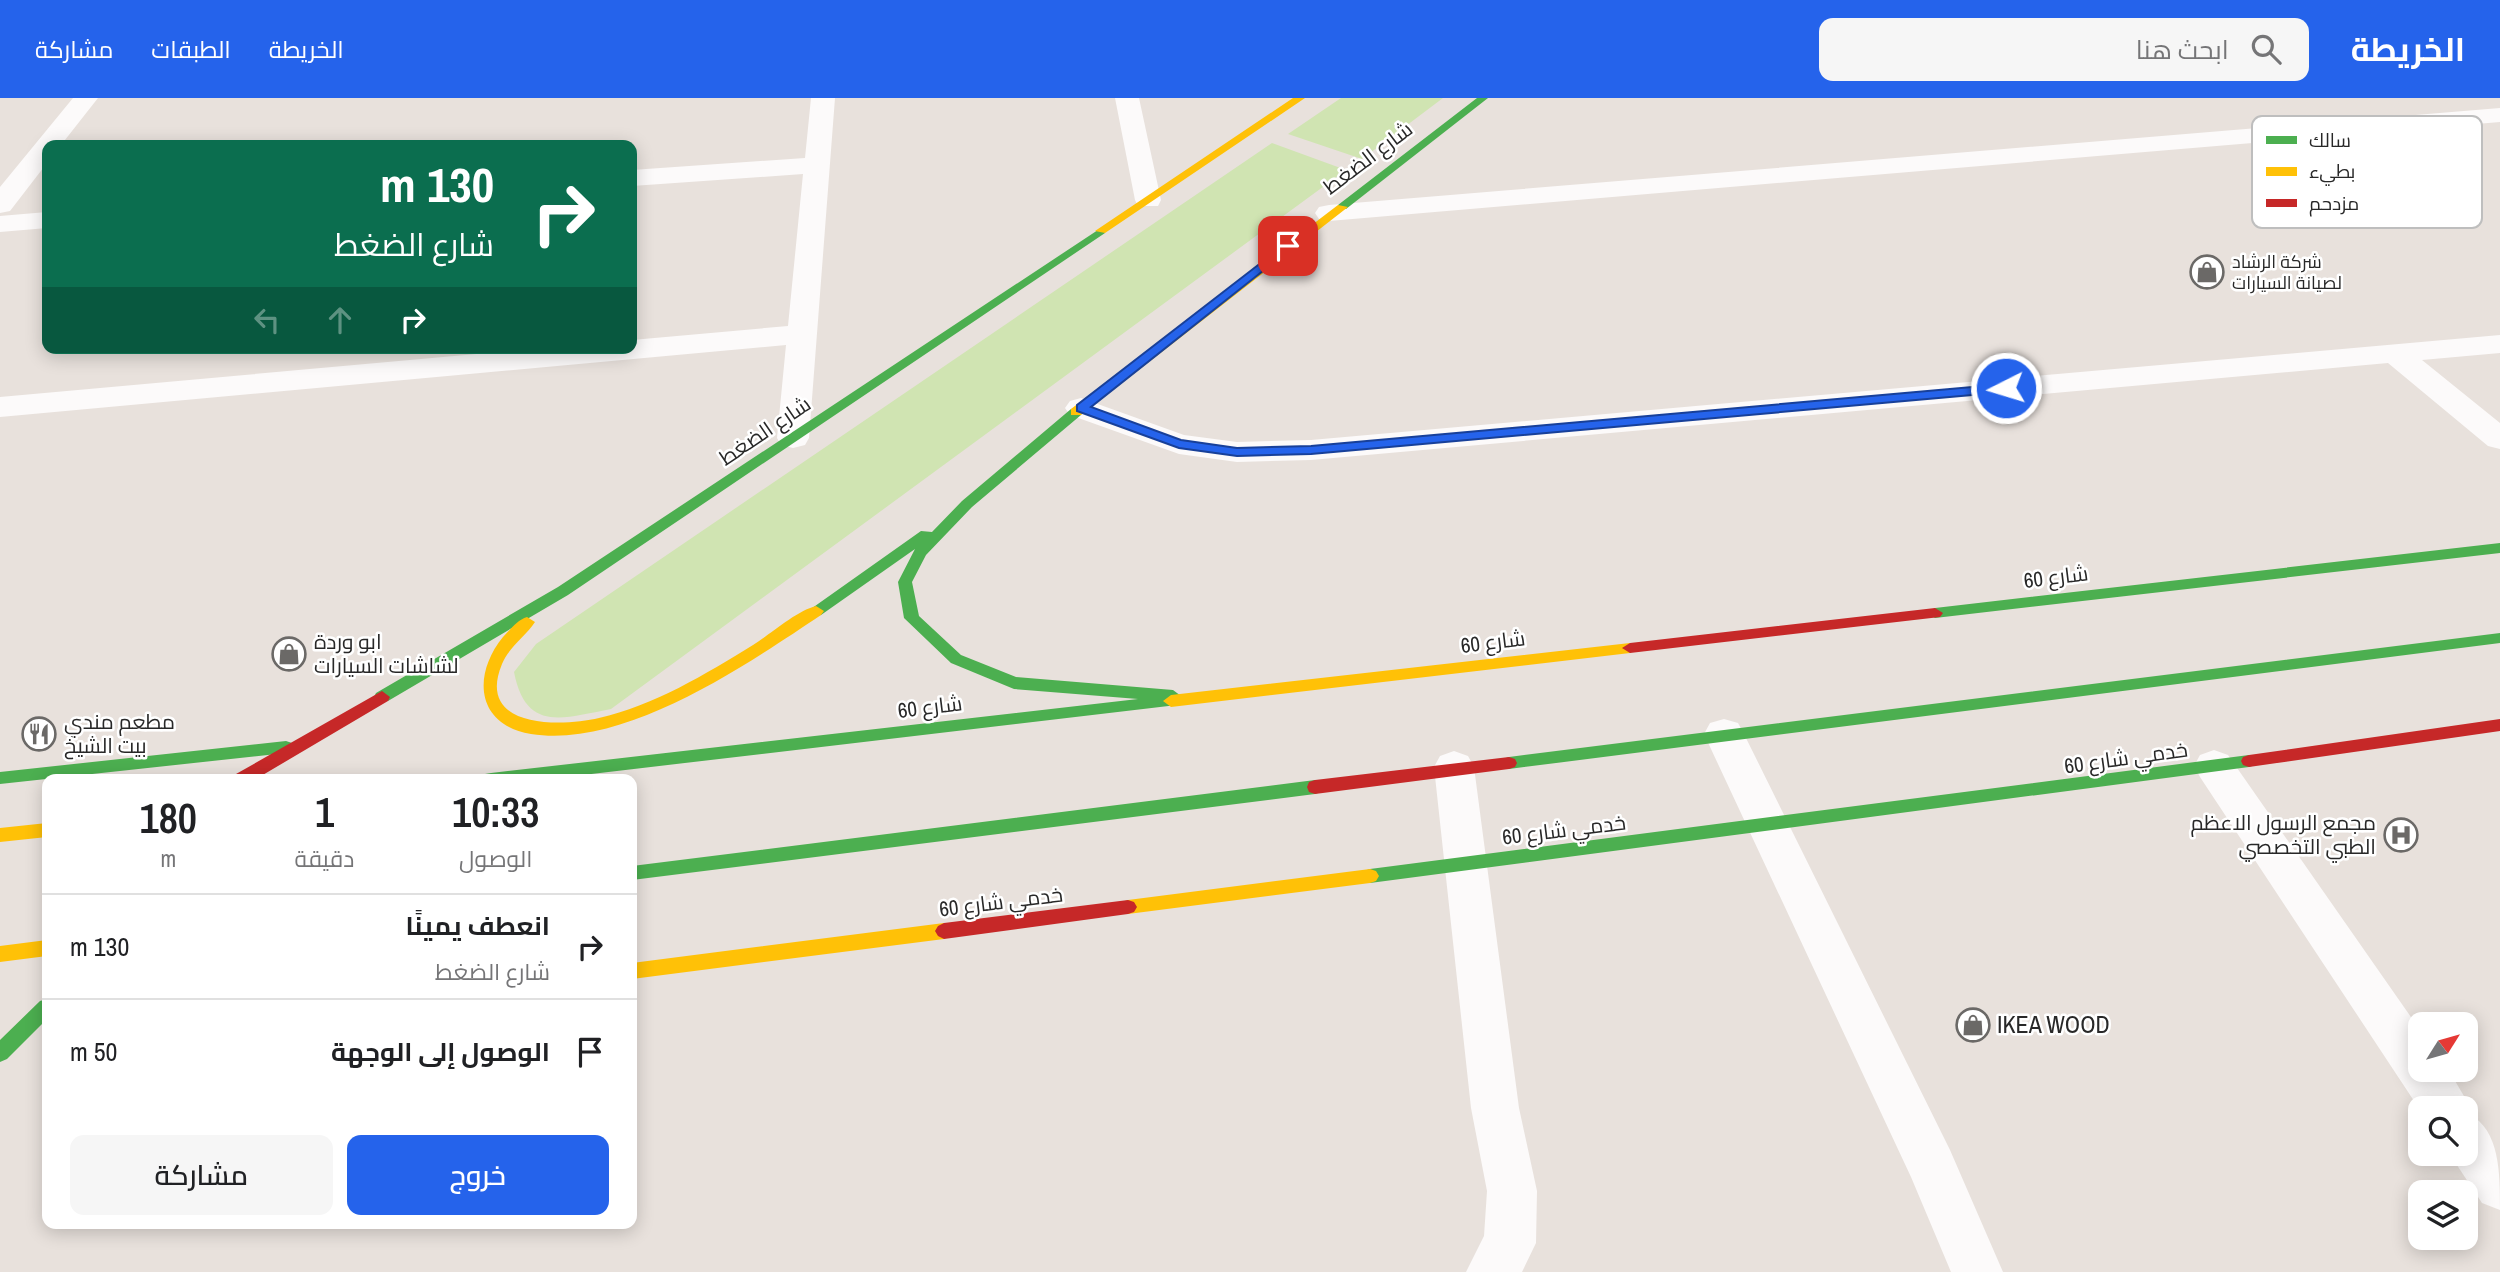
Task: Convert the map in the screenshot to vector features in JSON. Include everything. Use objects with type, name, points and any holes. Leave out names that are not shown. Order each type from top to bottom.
[{"type":"main road","name":"شارع الضغط","points":[[250,774],[563,590],[1300,98]]},
{"type":"main road","name":"شارع الضغط","points":[[1192,698],[1014,682],[956,659],[912,618],[905,582],[920,552],[967,504],[1081,408],[1329,214],[1483,98]]},
{"type":"main road","points":[[563,590],[512,636],[495,662],[491,691],[504,718],[524,730],[558,734],[610,723],[737,663],[811,615],[967,504]]},
{"type":"main road","name":"شارع 60","points":[[534,774],[2500,548]]},
{"type":"main road","points":[[637,872],[1454,767],[2500,638]]},
{"type":"main road","name":"خدمي شارع 60","points":[[637,970],[1768,826],[2500,725]]},
{"type":"main road","points":[[0,778],[298,746]]},
{"type":"main road","points":[[0,835],[42,831]]},
{"type":"main road","points":[[0,954],[42,949]]},
{"type":"main road","points":[[1,1052],[42,1012]]},
{"type":"main road","points":[[1,1052],[24,1048]]},
{"type":"street","points":[[53,140],[86,98]]},
{"type":"street","points":[[793,438],[823,98]]},
{"type":"street","points":[[1127,98],[1148,200]]},
{"type":"street","points":[[2482,117],[2500,115]]},
{"type":"street","points":[[1329,214],[2252,136]]},
{"type":"street","points":[[0,205],[42,153]]},
{"type":"street","points":[[637,178],[817,165]]},
{"type":"street","points":[[0,224],[42,220]]},
{"type":"street","points":[[637,349],[802,334]]},
{"type":"street","points":[[1081,408],[1179,444],[1237,452],[1311,450],[2500,344]]},
{"type":"street","points":[[0,407],[582,354]]},
{"type":"street","points":[[2396,354],[2500,439]]},
{"type":"street","points":[[1724,734],[1932,1167],[1977,1272]]},
{"type":"street","points":[[2214,766],[2408,1051]]},
{"type":"street","points":[[1454,767],[1495,1108],[1512,1191],[1510,1243],[1492,1272]]},
{"type":"street","points":[[2478,1154],[2500,1186]]},
{"type":"green space","points":[[1341,98],[1443,98],[1362,159],[1288,134]]},
{"type":"green space","points":[[1272,143],[1346,170],[611,709],[577,716],[549,717],[537,713],[527,705],[514,672],[536,644]]},
{"type":"traffic: fast","points":[[1342,207],[1483,98]]},
{"type":"traffic: fast","points":[[382,697],[563,591],[1101,231]]},
{"type":"traffic: fast","points":[[1076,412],[967,504],[920,552],[905,582],[912,618],[956,659],[1014,683],[1173,696]]},
{"type":"traffic: fast","points":[[816,611],[926,534]]},
{"type":"traffic: fast","points":[[1935,613],[2500,548]]},
{"type":"traffic: fast","points":[[1509,763],[2500,638]]},
{"type":"traffic: fast","points":[[535,774],[1171,701]]},
{"type":"traffic: fast","points":[[0,778],[286,747]]},
{"type":"traffic: fast","points":[[1370,876],[2249,761]]},
{"type":"traffic: fast","points":[[637,872],[1315,787]]},
{"type":"traffic: fast","points":[[0,1053],[42,1012]]},
{"type":"traffic: slow","points":[[1101,231],[1300,98]]},
{"type":"traffic: slow","points":[[1076,412],[1342,207]]},
{"type":"traffic: slow","points":[[527,622],[505,646],[494,665],[490,685],[492,696],[502,713],[518,724],[531,728],[564,730],[601,724],[679,694],[718,673],[816,611]]},
{"type":"traffic: slow","points":[[1171,701],[1630,648]]},
{"type":"traffic: slow","points":[[0,835],[42,831]]},
{"type":"traffic: slow","points":[[1128,907],[1370,876]]},
{"type":"traffic: slow","points":[[637,970],[944,931]]},
{"type":"traffic: slow","points":[[0,954],[42,949]]},
{"type":"traffic: jam","points":[[1630,648],[1935,613]]},
{"type":"traffic: jam","points":[[251,774],[382,697]]},
{"type":"traffic: jam","points":[[2249,761],[2500,725]]},
{"type":"traffic: jam","points":[[1315,787],[1509,763]]},
{"type":"traffic: jam","points":[[944,931],[1128,907]]},
{"type":"place","name":"شركة الرشاد لصيانة السيارات","points":[[2207,272]]},
{"type":"place","name":"ابو وردة لشاشات السيارات","points":[[289,654]]},
{"type":"place","name":"مطعم مندي بيت الشيخ","points":[[39,734]]},
{"type":"place","name":"مجمع الرسول الاعظم الطبي التخصصي","points":[[2401,835]]},
{"type":"place","name":"IKEA WOOD","points":[[1973,1025]]},
{"type":"route","points":[[1288,246],[1081,408],[1179,444],[1237,452],[1311,450],[2006,388]]}]
